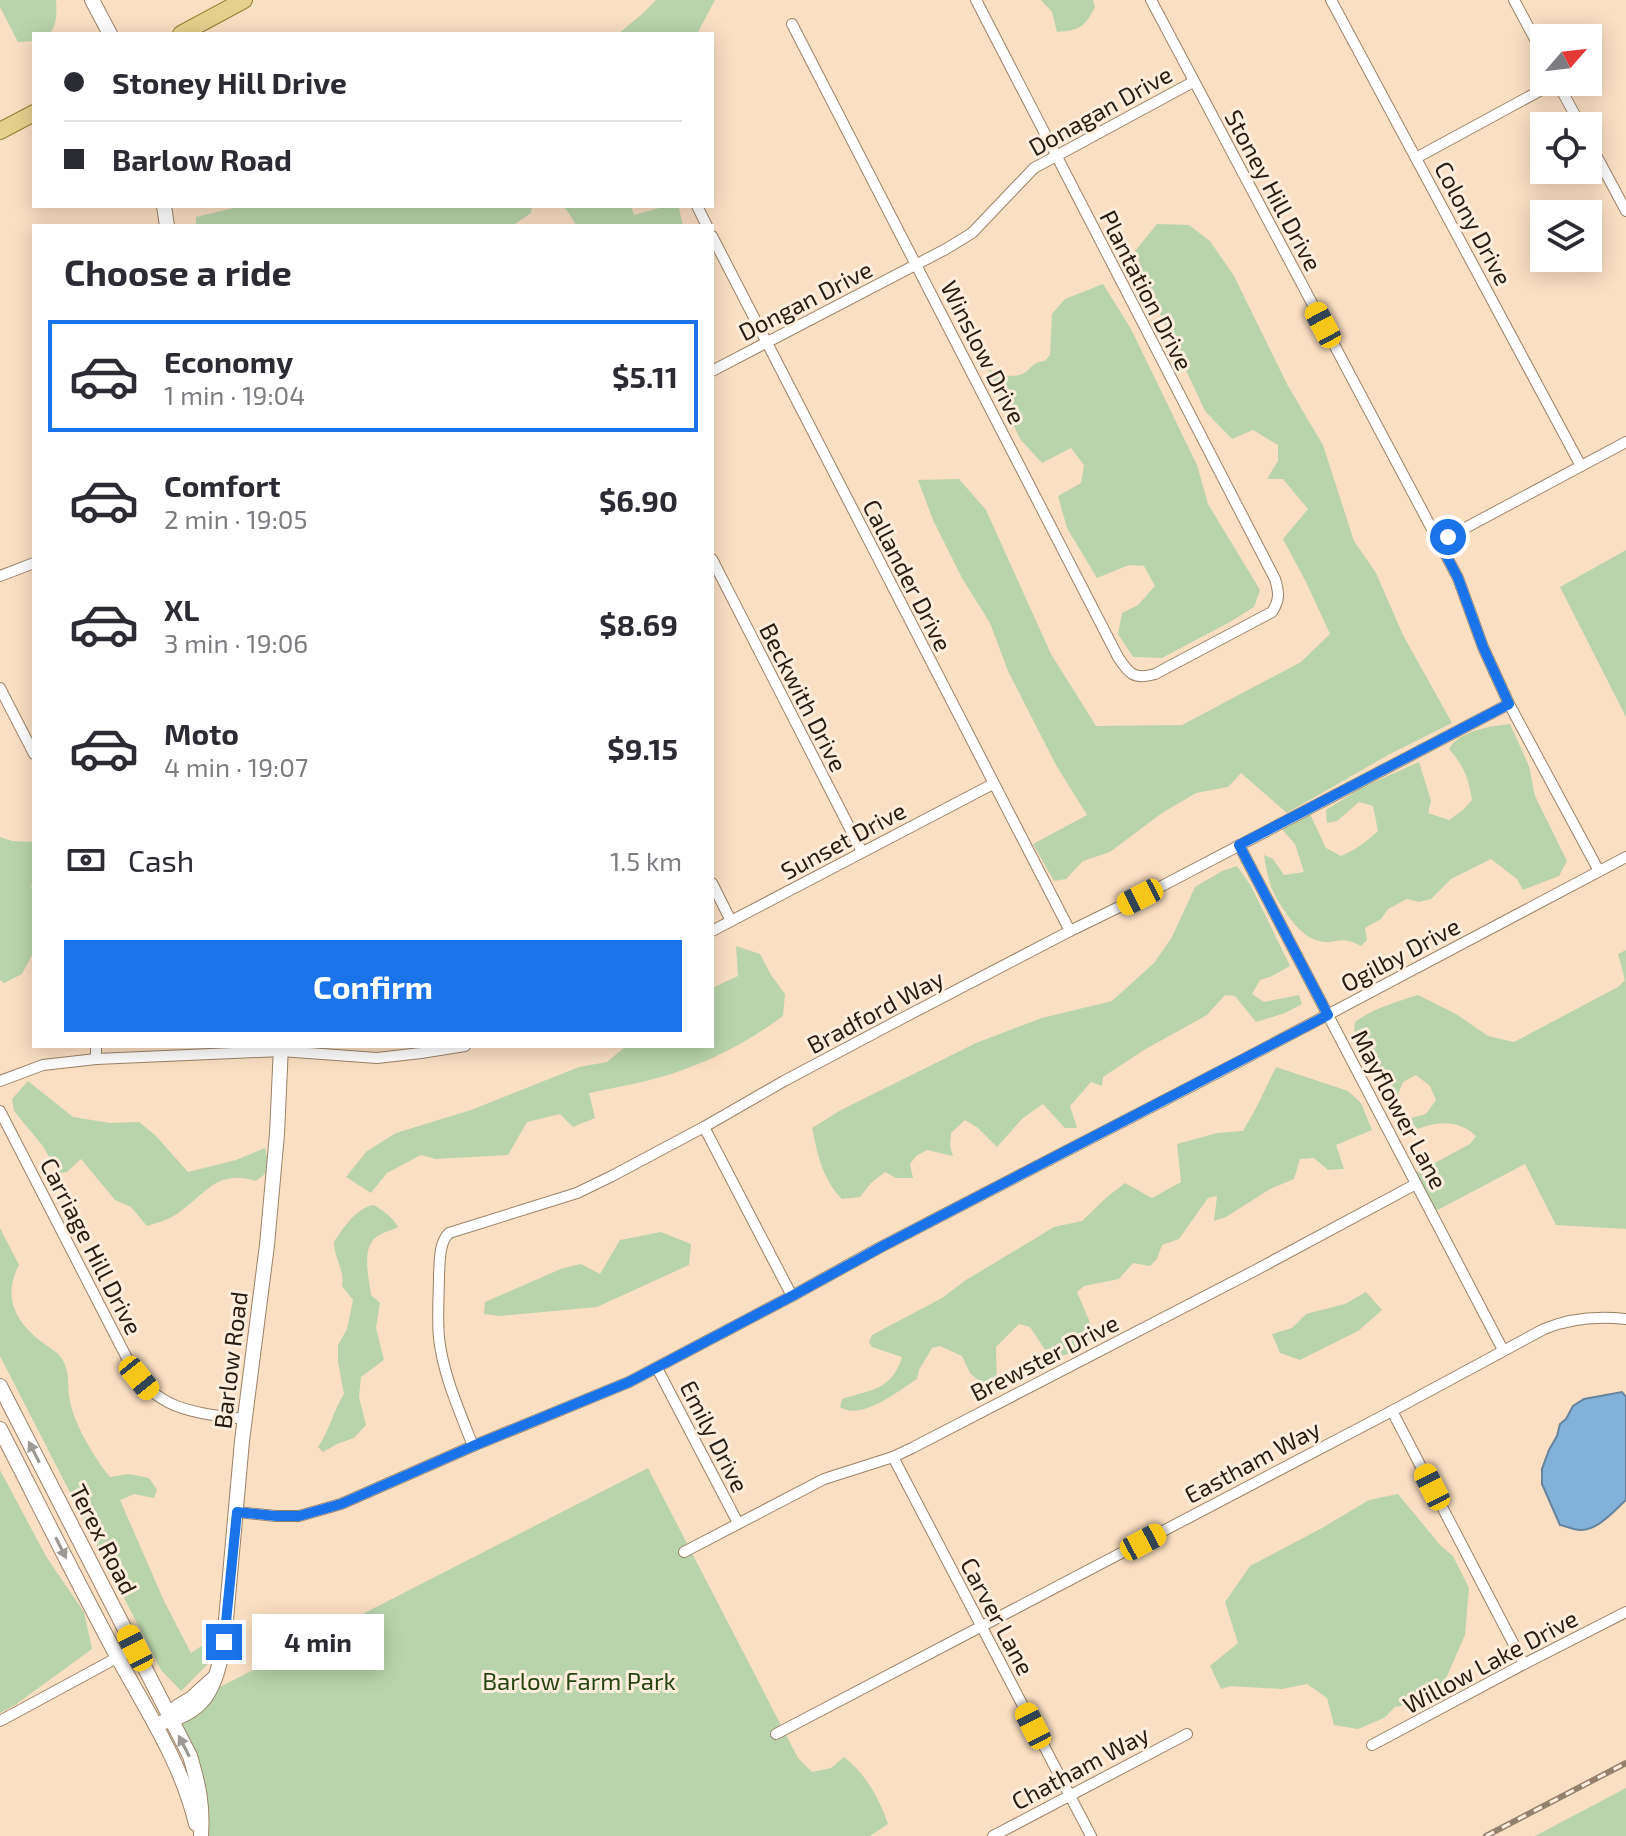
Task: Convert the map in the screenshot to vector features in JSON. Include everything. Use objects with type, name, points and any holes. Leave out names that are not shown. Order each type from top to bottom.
[{"type":"main road","points":[[185,32],[244,0]]},
{"type":"main road","points":[[0,131],[32,114]]},
{"type":"street","points":[[92,0],[109,32]]},
{"type":"street","name":"Plantation Drive","points":[[976,0],[1279,590],[1279,599],[1272,612],[1155,674]]},
{"type":"street","name":"Stoney Hill Drive","points":[[1151,0],[1439,542],[1461,586],[1483,647],[1509,704],[1599,871]]},
{"type":"street","name":"Colony Drive","points":[[1331,0],[1581,466]]},
{"type":"street","points":[[1514,0],[1530,30]]},
{"type":"street","name":"Winslow Drive","points":[[792,24],[1118,657],[1134,676],[1143,678],[1155,674]]},
{"type":"street","name":"Donagan Drive","points":[[917,264],[972,233],[1028,173],[1055,155],[1193,82]]},
{"type":"street","points":[[1416,158],[1531,96]]},
{"type":"street","points":[[1602,166],[1626,211]]},
{"type":"street","name":"Callander Drive","points":[[714,240],[1070,931]]},
{"type":"street","name":"Dongan Drive","points":[[714,370],[917,264]]},
{"type":"street","points":[[1439,542],[1626,442]]},
{"type":"street","name":"Beckwith Drive","points":[[714,563],[862,852]]},
{"type":"street","points":[[0,576],[32,564]]},
{"type":"street","points":[[0,688],[32,750]]},
{"type":"street","name":"Bradford Way","points":[[473,1446],[453,1392],[439,1339],[440,1262],[445,1236],[460,1228],[577,1193],[784,1081],[1509,704]]},
{"type":"street","name":"Sunset Drive","points":[[714,930],[993,784]]},
{"type":"street","name":"Mayflower Lane","points":[[1239,845],[1503,1350]]},
{"type":"street","name":"Ogilby Drive","points":[[237,1512],[299,1516],[341,1504],[657,1368],[883,1246],[1626,857]]},
{"type":"street","points":[[714,887],[731,921]]},
{"type":"street","points":[[96,1048],[96,1059]]},
{"type":"street","points":[[0,1081],[43,1065],[96,1059],[281,1049],[377,1058],[452,1048]]},
{"type":"street","name":"Barlow Road","points":[[155,1724],[197,1706],[208,1697],[224,1642],[245,1419],[267,1245],[281,1049]]},
{"type":"street","name":"Carriage Hill Drive","points":[[0,1111],[139,1378],[160,1399],[185,1410],[245,1419]]},
{"type":"street","points":[[704,1127],[792,1296]]},
{"type":"street","name":"Brewster Drive","points":[[684,1552],[824,1479],[893,1457],[1416,1184]]},
{"type":"street","name":"Eastham Way","points":[[776,1734],[1554,1325],[1595,1318],[1626,1319]]},
{"type":"street","name":"Emily Drive","points":[[657,1368],[738,1523]]},
{"type":"street","name":"Terex Road","points":[[0,1386],[170,1716]]},
{"type":"street","points":[[1392,1411],[1524,1664]]},
{"type":"street","name":"Terex Road","points":[[0,1429],[155,1724]]},
{"type":"street","name":"Carver Lane","points":[[893,1457],[1091,1836]]},
{"type":"street","name":"Willow Lake Drive","points":[[1372,1745],[1626,1612]]},
{"type":"street","points":[[0,1721],[135,1648]]},
{"type":"street","points":[[170,1716],[190,1756],[200,1792],[203,1811],[200,1836]]},
{"type":"street","points":[[155,1724],[182,1780],[200,1836]]},
{"type":"street","name":"Chatham Way","points":[[993,1836],[1187,1734]]},
{"type":"green space","points":[[0,0],[56,0],[54,27],[51,32],[32,32],[32,41],[18,42],[0,7]]},
{"type":"green space","points":[[656,0],[715,0],[698,32],[620,32]]},
{"type":"green space","points":[[1041,0],[1093,0],[1095,7],[1080,27],[1057,32],[1052,12]]},
{"type":"green space","points":[[234,208],[532,208],[531,213],[515,224],[196,224],[196,217]]},
{"type":"green space","points":[[564,208],[632,208],[634,215],[659,208],[679,208],[683,224],[576,224]]},
{"type":"green space","points":[[1157,224],[1189,225],[1210,241],[1234,276],[1288,386],[1323,445],[1354,541],[1376,573],[1403,635],[1452,723],[1388,755],[1287,813],[1241,773],[1228,787],[1196,793],[1162,813],[1110,852],[1083,861],[1066,879],[1054,881],[1033,844],[1087,815],[1056,765],[1008,671],[990,623],[962,578],[933,520],[918,480],[959,479],[986,510],[1051,654],[1096,726],[1182,725],[1301,662],[1330,634],[1283,539],[1308,509],[1283,479],[1267,479],[1278,461],[1278,445],[1253,430],[1232,439],[1205,411],[1162,319],[1135,251]]},
{"type":"green space","points":[[1103,284],[1131,329],[1197,465],[1208,504],[1260,590],[1254,607],[1162,658],[1133,657],[1118,634],[1122,613],[1138,605],[1155,586],[1144,566],[1129,565],[1097,578],[1067,528],[1058,496],[1081,483],[1084,465],[1071,448],[1042,463],[1020,439],[988,369],[1013,376],[1045,361],[1050,355],[1052,314],[1065,299]]},
{"type":"green space","points":[[1626,550],[1626,717],[1560,587]]},
{"type":"green space","points":[[1510,724],[1529,766],[1535,796],[1567,861],[1559,876],[1523,890],[1517,879],[1491,859],[1451,879],[1431,899],[1419,902],[1407,899],[1388,909],[1381,919],[1365,928],[1367,940],[1361,946],[1343,940],[1319,941],[1300,930],[1276,897],[1266,866],[1264,855],[1273,859],[1284,875],[1304,872],[1295,844],[1280,827],[1310,814],[1326,848],[1341,856],[1378,831],[1373,806],[1359,802],[1337,821],[1327,823],[1326,810],[1361,788],[1419,762],[1431,801],[1428,813],[1449,820],[1472,800],[1465,772],[1449,749],[1467,734]]},
{"type":"green space","points":[[0,837],[32,842],[32,955],[22,974],[4,983],[0,980]]},
{"type":"green space","points":[[1237,866],[1251,886],[1290,966],[1260,980],[1252,994],[1264,1002],[1299,995],[1302,1004],[1256,1022],[1235,996],[1225,995],[1207,1015],[1103,1077],[1102,1086],[1091,1082],[1070,1106],[1077,1128],[1065,1128],[1043,1104],[1023,1118],[997,1147],[965,1120],[951,1133],[953,1156],[927,1150],[916,1156],[910,1164],[913,1178],[896,1178],[885,1172],[860,1197],[842,1199],[835,1191],[822,1166],[812,1128],[841,1110],[976,1043],[1042,1018],[1112,1001],[1154,963],[1172,937],[1195,887]]},
{"type":"green space","points":[[736,946],[760,954],[785,994],[783,1016],[748,1039],[674,1073],[589,1093],[595,1118],[573,1127],[560,1114],[527,1122],[508,1155],[436,1159],[421,1155],[387,1173],[371,1193],[346,1177],[367,1151],[396,1133],[471,1110],[579,1067],[607,1062],[624,1048],[714,1048],[714,987],[738,976]]},
{"type":"green space","points":[[1626,950],[1626,1229],[1556,1225],[1525,1164],[1432,1213],[1412,1175],[1470,1144],[1476,1136],[1455,1125],[1441,1123],[1418,1129],[1410,1123],[1411,1118],[1426,1114],[1436,1100],[1430,1086],[1416,1075],[1403,1082],[1396,1099],[1392,1100],[1377,1080],[1354,1030],[1355,1022],[1377,1009],[1418,995],[1456,1014],[1488,1036],[1514,1042],[1618,987],[1625,980],[1618,954]]},
{"type":"green space","points":[[1276,1067],[1348,1091],[1361,1103],[1372,1130],[1336,1145],[1344,1169],[1328,1170],[1314,1158],[1300,1159],[1294,1179],[1214,1221],[1217,1196],[1208,1198],[1179,1239],[1162,1245],[1157,1259],[1150,1266],[1133,1263],[1119,1279],[1084,1286],[1077,1292],[1094,1332],[1076,1350],[1052,1360],[1030,1327],[1019,1324],[996,1347],[997,1387],[988,1389],[970,1373],[962,1356],[940,1346],[932,1348],[917,1379],[890,1397],[859,1410],[840,1407],[842,1399],[886,1383],[902,1357],[872,1347],[869,1342],[872,1335],[942,1298],[1054,1227],[1082,1221],[1125,1183],[1152,1198],[1181,1182],[1177,1144],[1217,1133],[1243,1131]]},
{"type":"green space","points":[[28,1081],[73,1117],[110,1123],[139,1122],[188,1172],[236,1160],[265,1148],[270,1170],[256,1181],[231,1178],[221,1181],[177,1214],[147,1226],[131,1207],[115,1200],[81,1159],[67,1172],[59,1173],[42,1145],[14,1111],[12,1099]]},
{"type":"green space","points":[[374,1205],[391,1217],[398,1227],[374,1239],[367,1258],[371,1295],[380,1303],[376,1328],[384,1360],[361,1377],[359,1397],[366,1425],[354,1438],[323,1452],[318,1447],[344,1394],[338,1345],[347,1329],[353,1300],[342,1286],[334,1242],[356,1214]]},
{"type":"green space","points":[[0,1228],[19,1265],[12,1287],[17,1315],[30,1332],[58,1353],[63,1361],[72,1410],[92,1451],[110,1477],[129,1474],[149,1478],[157,1490],[154,1498],[134,1494],[120,1500],[164,1601],[191,1653],[203,1645],[214,1643],[212,1660],[181,1691],[161,1670],[0,1356]]},
{"type":"green space","points":[[661,1232],[691,1244],[689,1265],[597,1307],[500,1316],[484,1314],[485,1302],[563,1268],[581,1264],[600,1274],[620,1240]]},
{"type":"green space","points":[[1366,1292],[1382,1310],[1358,1331],[1300,1360],[1280,1353],[1272,1334],[1292,1328],[1306,1314],[1345,1304]]},
{"type":"green space","name":"Barlow Farm Park","points":[[648,1468],[798,1758],[812,1772],[831,1768],[844,1757],[871,1787],[888,1824],[870,1836],[204,1836],[205,1809],[172,1720],[210,1692]]},
{"type":"green space","points":[[0,1470],[47,1558],[84,1612],[92,1649],[0,1713]]},
{"type":"green space","points":[[1398,1494],[1453,1556],[1469,1588],[1465,1635],[1432,1701],[1395,1707],[1384,1718],[1358,1729],[1334,1725],[1327,1698],[1307,1684],[1282,1689],[1230,1686],[1221,1689],[1210,1666],[1238,1643],[1225,1602],[1250,1566],[1369,1500]]},
{"type":"green space","points":[[1626,1788],[1626,1836],[1535,1836]]},
{"type":"water","points":[[1622,1392],[1626,1397],[1626,1500],[1593,1527],[1580,1530],[1560,1525],[1542,1484],[1542,1469],[1560,1424],[1573,1406],[1584,1399]]},
{"type":"railway","points":[[1486,1836],[1626,1763]]},
{"type":"route","points":[[224,1642],[237,1512],[299,1516],[341,1504],[629,1382],[1328,1015],[1239,845],[1509,704],[1483,647],[1458,578],[1439,542],[1448,537]]}]
